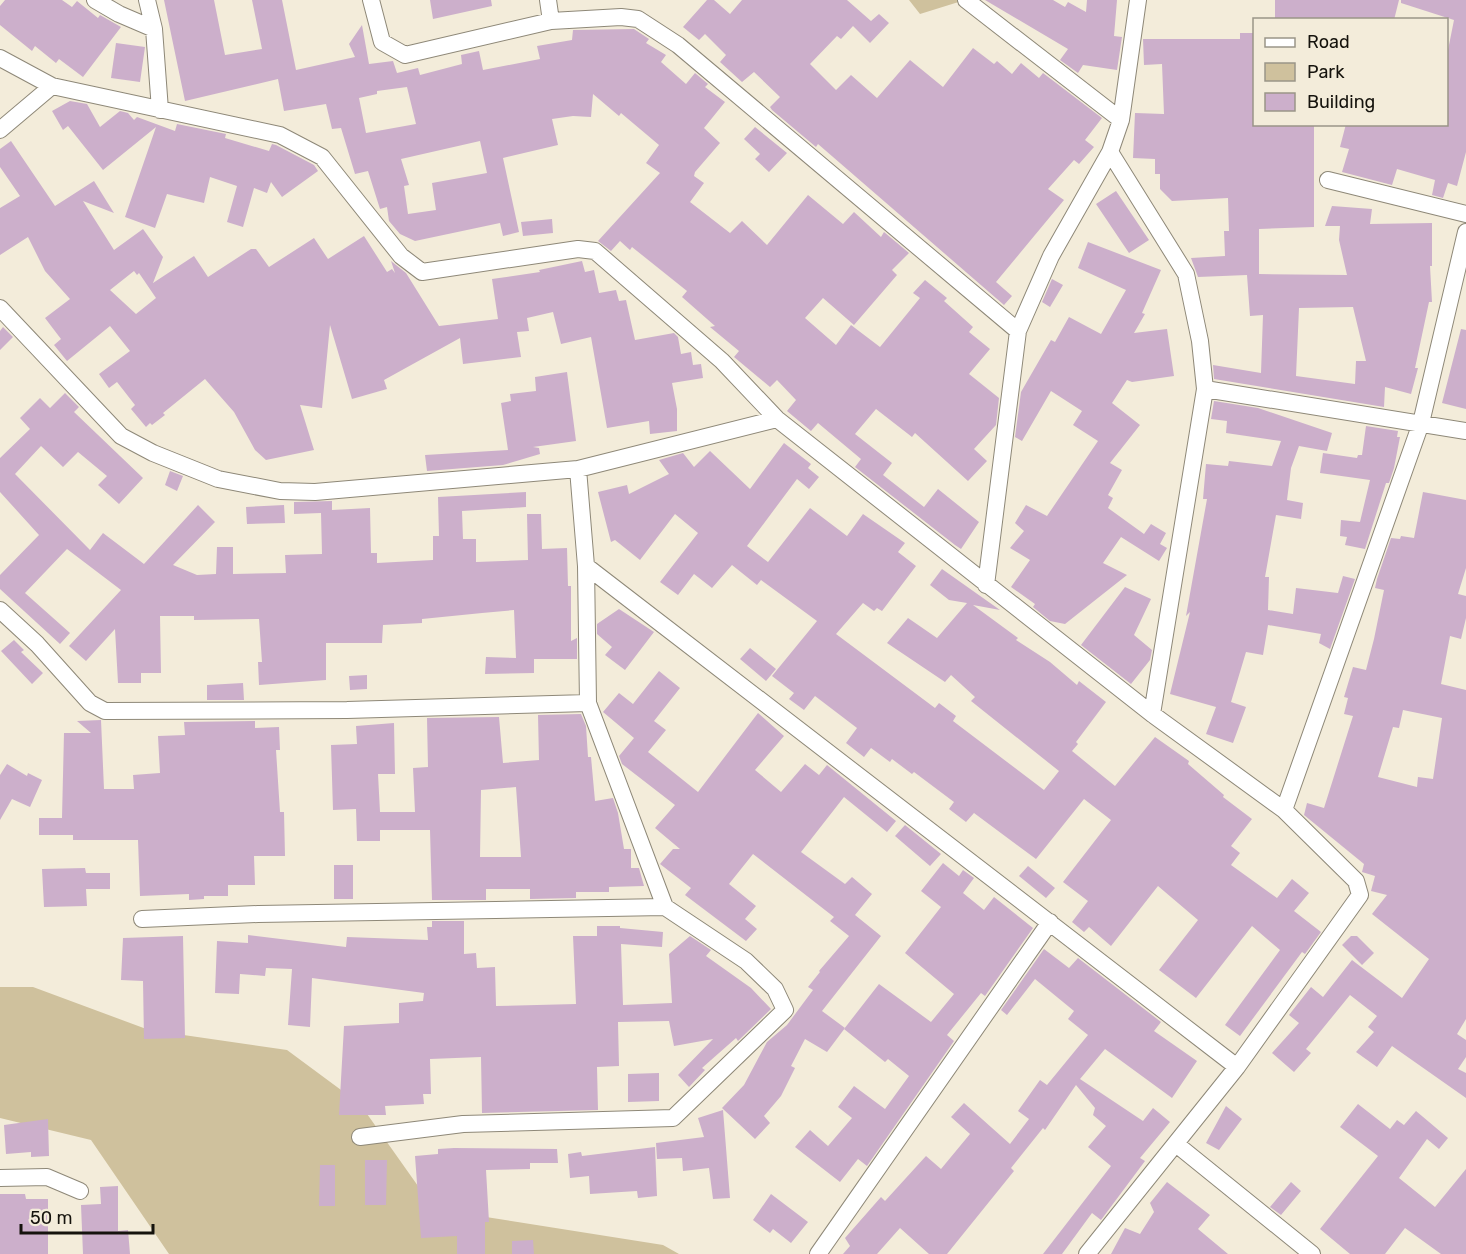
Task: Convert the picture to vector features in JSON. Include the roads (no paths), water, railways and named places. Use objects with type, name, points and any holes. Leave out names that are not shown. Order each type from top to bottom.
[{"type":"street","points":[[95,0],[119,14],[154,29]]},
{"type":"street","points":[[147,0],[154,29],[160,110]]},
{"type":"street","points":[[371,0],[382,42],[405,55],[551,21],[621,17],[638,19],[678,45],[1018,331]]},
{"type":"street","points":[[548,0],[551,21]]},
{"type":"street","points":[[966,0],[1121,120]]},
{"type":"street","points":[[986,585],[1018,331],[1051,256],[1110,152],[1121,120],[1138,0]]},
{"type":"street","points":[[0,58],[52,86],[280,135],[322,157],[400,256],[422,272],[578,249],[595,251],[722,361],[777,419],[1152,714],[1284,810],[1356,881],[1360,895],[1237,1067],[1087,1254]]},
{"type":"street","points":[[0,130],[52,86]]},
{"type":"street","points":[[1110,152],[1186,274],[1200,341],[1205,389],[1152,714]]},
{"type":"street","points":[[1328,180],[1466,214]]},
{"type":"street","points":[[1284,810],[1421,423],[1466,232]]},
{"type":"street","points":[[0,308],[121,436],[153,453],[218,479],[280,491],[315,492],[578,469],[777,419]]},
{"type":"street","points":[[1205,389],[1466,431]]},
{"type":"street","points":[[578,469],[586,566],[588,703],[665,907]]},
{"type":"street","points":[[586,566],[1237,1067]]},
{"type":"street","points":[[0,610],[37,644],[90,703],[105,711],[347,710],[588,703]]},
{"type":"street","points":[[142,919],[258,914],[665,907],[746,961],[775,988],[785,1011],[673,1118],[463,1124],[360,1137]]},
{"type":"street","points":[[818,1254],[1050,922]]},
{"type":"street","points":[[1176,1144],[1312,1254]]},
{"type":"street","points":[[0,1178],[47,1177],[80,1191]]}]
